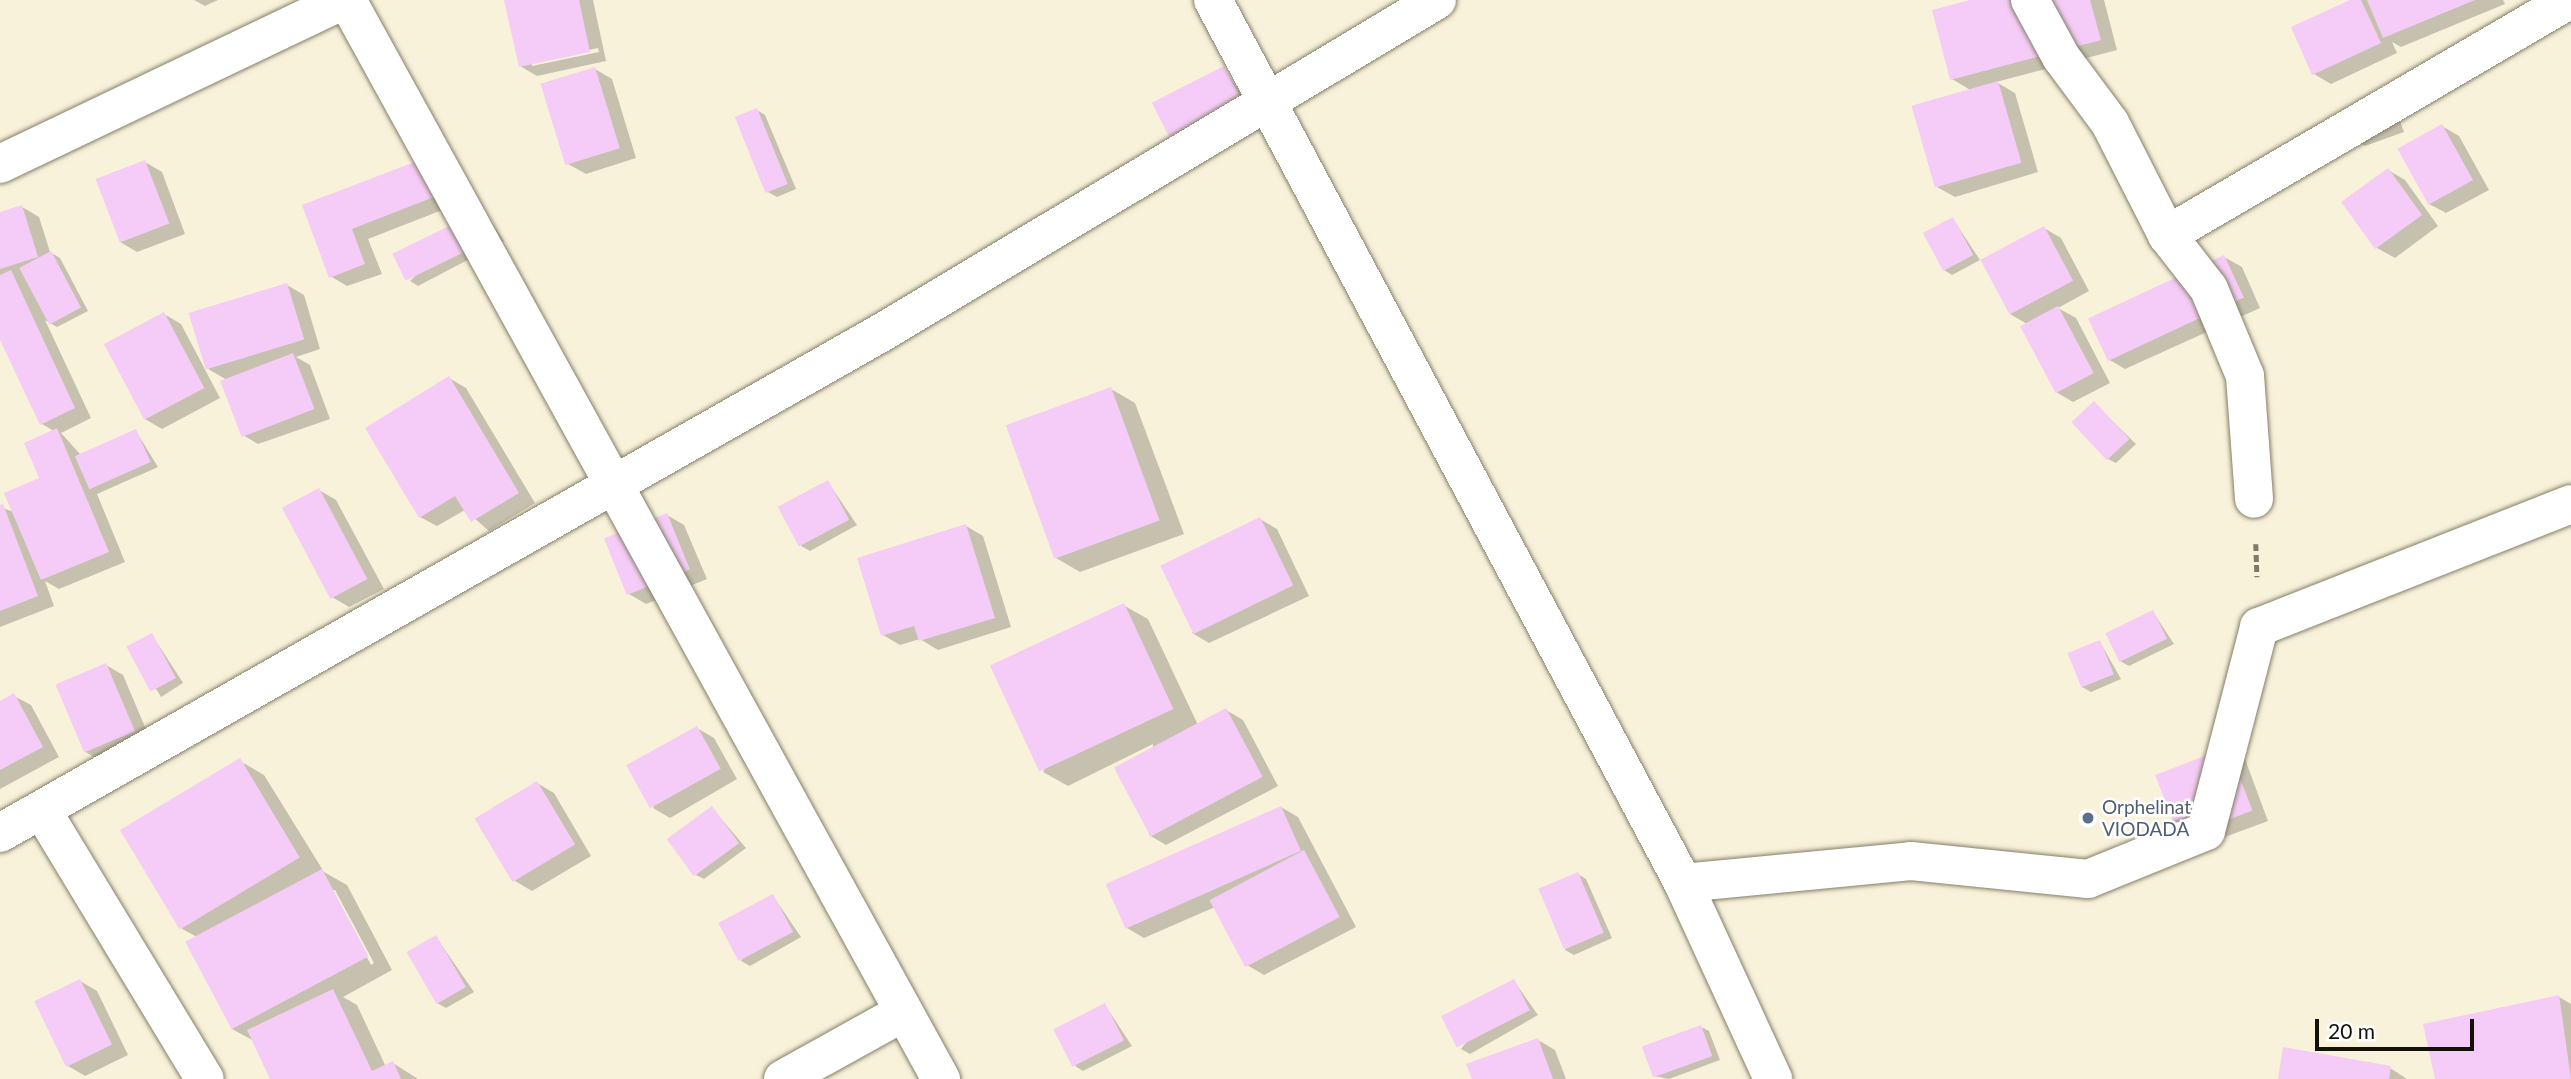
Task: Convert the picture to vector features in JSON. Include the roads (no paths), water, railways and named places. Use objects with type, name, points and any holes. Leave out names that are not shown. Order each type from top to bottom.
[{"type":"street","points":[[0,164],[346,0],[941,1079]]},
{"type":"street","points":[[1213,0],[1263,99],[1683,883],[1773,1079]]},
{"type":"street","points":[[0,833],[43,812],[611,483],[881,333],[1179,157],[1263,99],[1437,0]]},
{"type":"street","points":[[2030,0],[2061,57],[2110,122],[2166,235],[2209,289],[2245,376],[2254,499]]},
{"type":"street","points":[[2166,235],[2569,0]]},
{"type":"street","points":[[1683,883],[1912,861],[2088,879],[2206,831],[2259,627],[2571,504]]},
{"type":"street","points":[[43,812],[205,1079]]},
{"type":"street","points":[[783,1079],[904,1012]]},
{"type":"place","name":"Orphelinat VIODADA","points":[[2088,818]]}]
